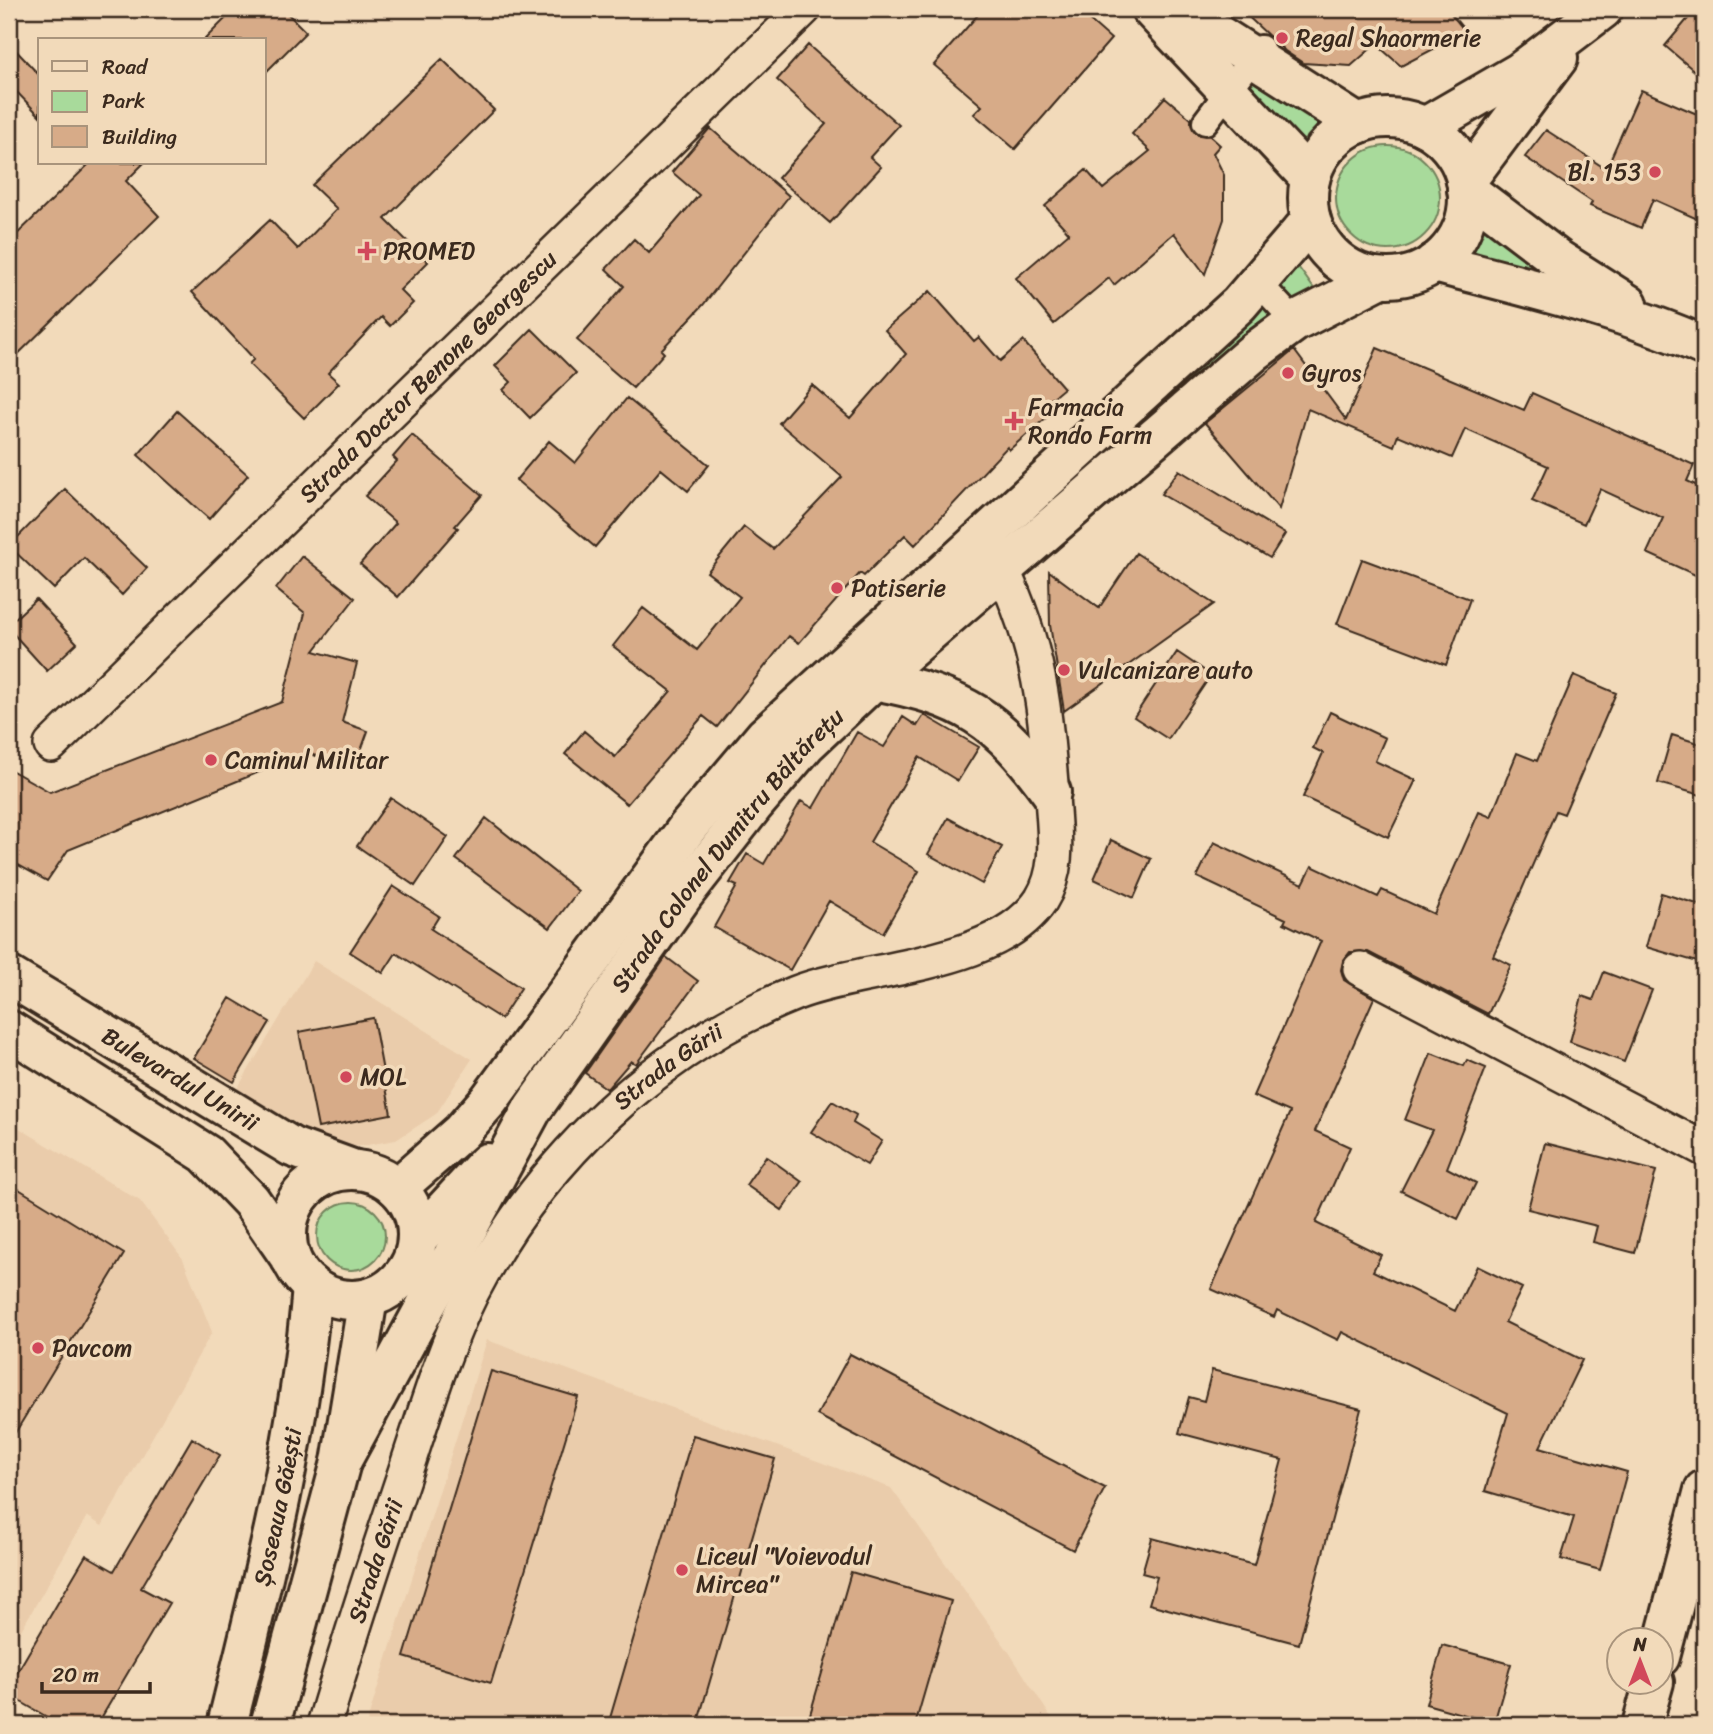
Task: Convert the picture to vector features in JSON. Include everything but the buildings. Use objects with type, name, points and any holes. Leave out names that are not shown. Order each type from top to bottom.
[{"type":"main road","points":[[1151,9],[1310,178]]},
{"type":"main road","points":[[1178,9],[1257,53],[1359,124]]},
{"type":"main road","points":[[1425,127],[1520,72],[1589,17]]},
{"type":"main road","points":[[1467,185],[1589,17]]},
{"type":"main road","points":[[1394,118],[1425,127],[1453,151],[1467,185],[1467,208],[1461,231],[1451,247],[1434,263],[1409,275],[1381,278],[1359,272],[1335,258],[1320,241],[1308,204],[1310,178],[1325,148],[1338,135],[1359,124],[1394,118]]},
{"type":"main road","points":[[1467,185],[1559,260],[1668,330]]},
{"type":"main road","name":"Strada Colonel Dumitru Băltărețu","points":[[397,1188],[452,1140],[489,1100],[688,827],[765,736],[1239,304],[1311,220]]},
{"type":"main road","points":[[1434,263],[1668,330],[1704,346]]},
{"type":"main road","name":"Strada Colonel Dumitru Băltărețu","points":[[341,1462],[533,1108],[719,847],[806,744],[1001,568],[1254,352],[1295,322],[1381,278]]},
{"type":"main road","points":[[874,680],[945,697],[980,715],[1006,736],[1051,792]]},
{"type":"main road","name":"Bulevardul Unirii","points":[[9,976],[292,1147],[355,1170]]},
{"type":"main road","name":"Bulevardul Unirii","points":[[9,1030],[206,1154],[251,1201],[302,1273]]},
{"type":"main road","points":[[417,1239],[533,1108]]},
{"type":"main road","points":[[341,1170],[355,1170],[373,1173],[397,1188],[414,1214],[417,1239],[413,1258],[404,1275],[390,1288],[368,1298],[336,1299],[302,1273],[287,1226],[298,1197],[317,1179],[341,1170]]},
{"type":"main road","name":"Șoseaua Găești","points":[[227,1725],[291,1455],[303,1382],[302,1273]]},
{"type":"main road","name":"Șoseaua Găești","points":[[270,1725],[341,1462],[368,1298]]},
{"type":"main road","points":[[1669,1626],[1704,1490]]},
{"type":"main road","points":[[1642,1725],[1650,1696]]},
{"type":"street","name":"Strada Doctor Benone Georgescu","points":[[51,746],[804,9]]},
{"type":"street","points":[[1205,122],[1257,53]]},
{"type":"street","points":[[1258,282],[1295,322]]},
{"type":"street","name":"Strada Gării","points":[[324,1725],[354,1625],[450,1343],[486,1267],[541,1185],[572,1149],[611,1111],[693,1049],[758,1010],[815,986],[950,954],[1013,928],[1043,897],[1052,876],[1055,854],[1049,735],[1038,671],[1020,610],[1001,568]]},
{"type":"street","points":[[1360,969],[1704,1149]]},
{"type":"shaded area","points":[[314,961],[472,1059],[436,1114],[396,1140],[361,1146],[329,1146],[231,1099]]},
{"type":"shaded area","points":[[9,1122],[140,1201],[183,1259],[212,1332],[102,1526],[87,1516],[9,1651]]},
{"type":"shaded area","name":"Liceul \"Voievodul Mircea\"","points":[[487,1340],[891,1488],[1009,1652],[1056,1725],[366,1725]]},
{"type":"green space","points":[[1165,9],[1326,117],[1299,145]]},
{"type":"green space","points":[[1388,146],[1408,150],[1425,161],[1436,178],[1440,198],[1436,218],[1425,235],[1408,246],[1388,250],[1368,246],[1351,235],[1340,218],[1336,198],[1340,178],[1351,161],[1368,150]]},
{"type":"green space","points":[[1486,225],[1617,306],[1467,261]]},
{"type":"green space","points":[[1294,261],[1317,293],[1122,436]]},
{"type":"green space","points":[[358,1202],[379,1217],[385,1229],[383,1249],[375,1260],[358,1270],[344,1270],[327,1260],[319,1249],[317,1229],[327,1212],[338,1204]]},
{"type":"place","name":"Regal Shaormerie","points":[[1282,38]]},
{"type":"place","name":"Bl. 153","points":[[1655,172]]},
{"type":"place","name":"PROMED","points":[[367,251]]},
{"type":"place","name":"Gyros","points":[[1288,373]]},
{"type":"place","name":"Farmacia Rondo Farm","points":[[1014,421]]},
{"type":"place","name":"Patiserie","points":[[837,588]]},
{"type":"place","name":"Vulcanizare auto","points":[[1064,670]]},
{"type":"place","name":"Caminul Militar","points":[[211,760]]},
{"type":"place","name":"MOL","points":[[346,1077]]},
{"type":"place","name":"Pavcom","points":[[38,1348]]},
{"type":"place","name":"Liceul \"Voievodul Mircea\"","points":[[682,1570]]}]
